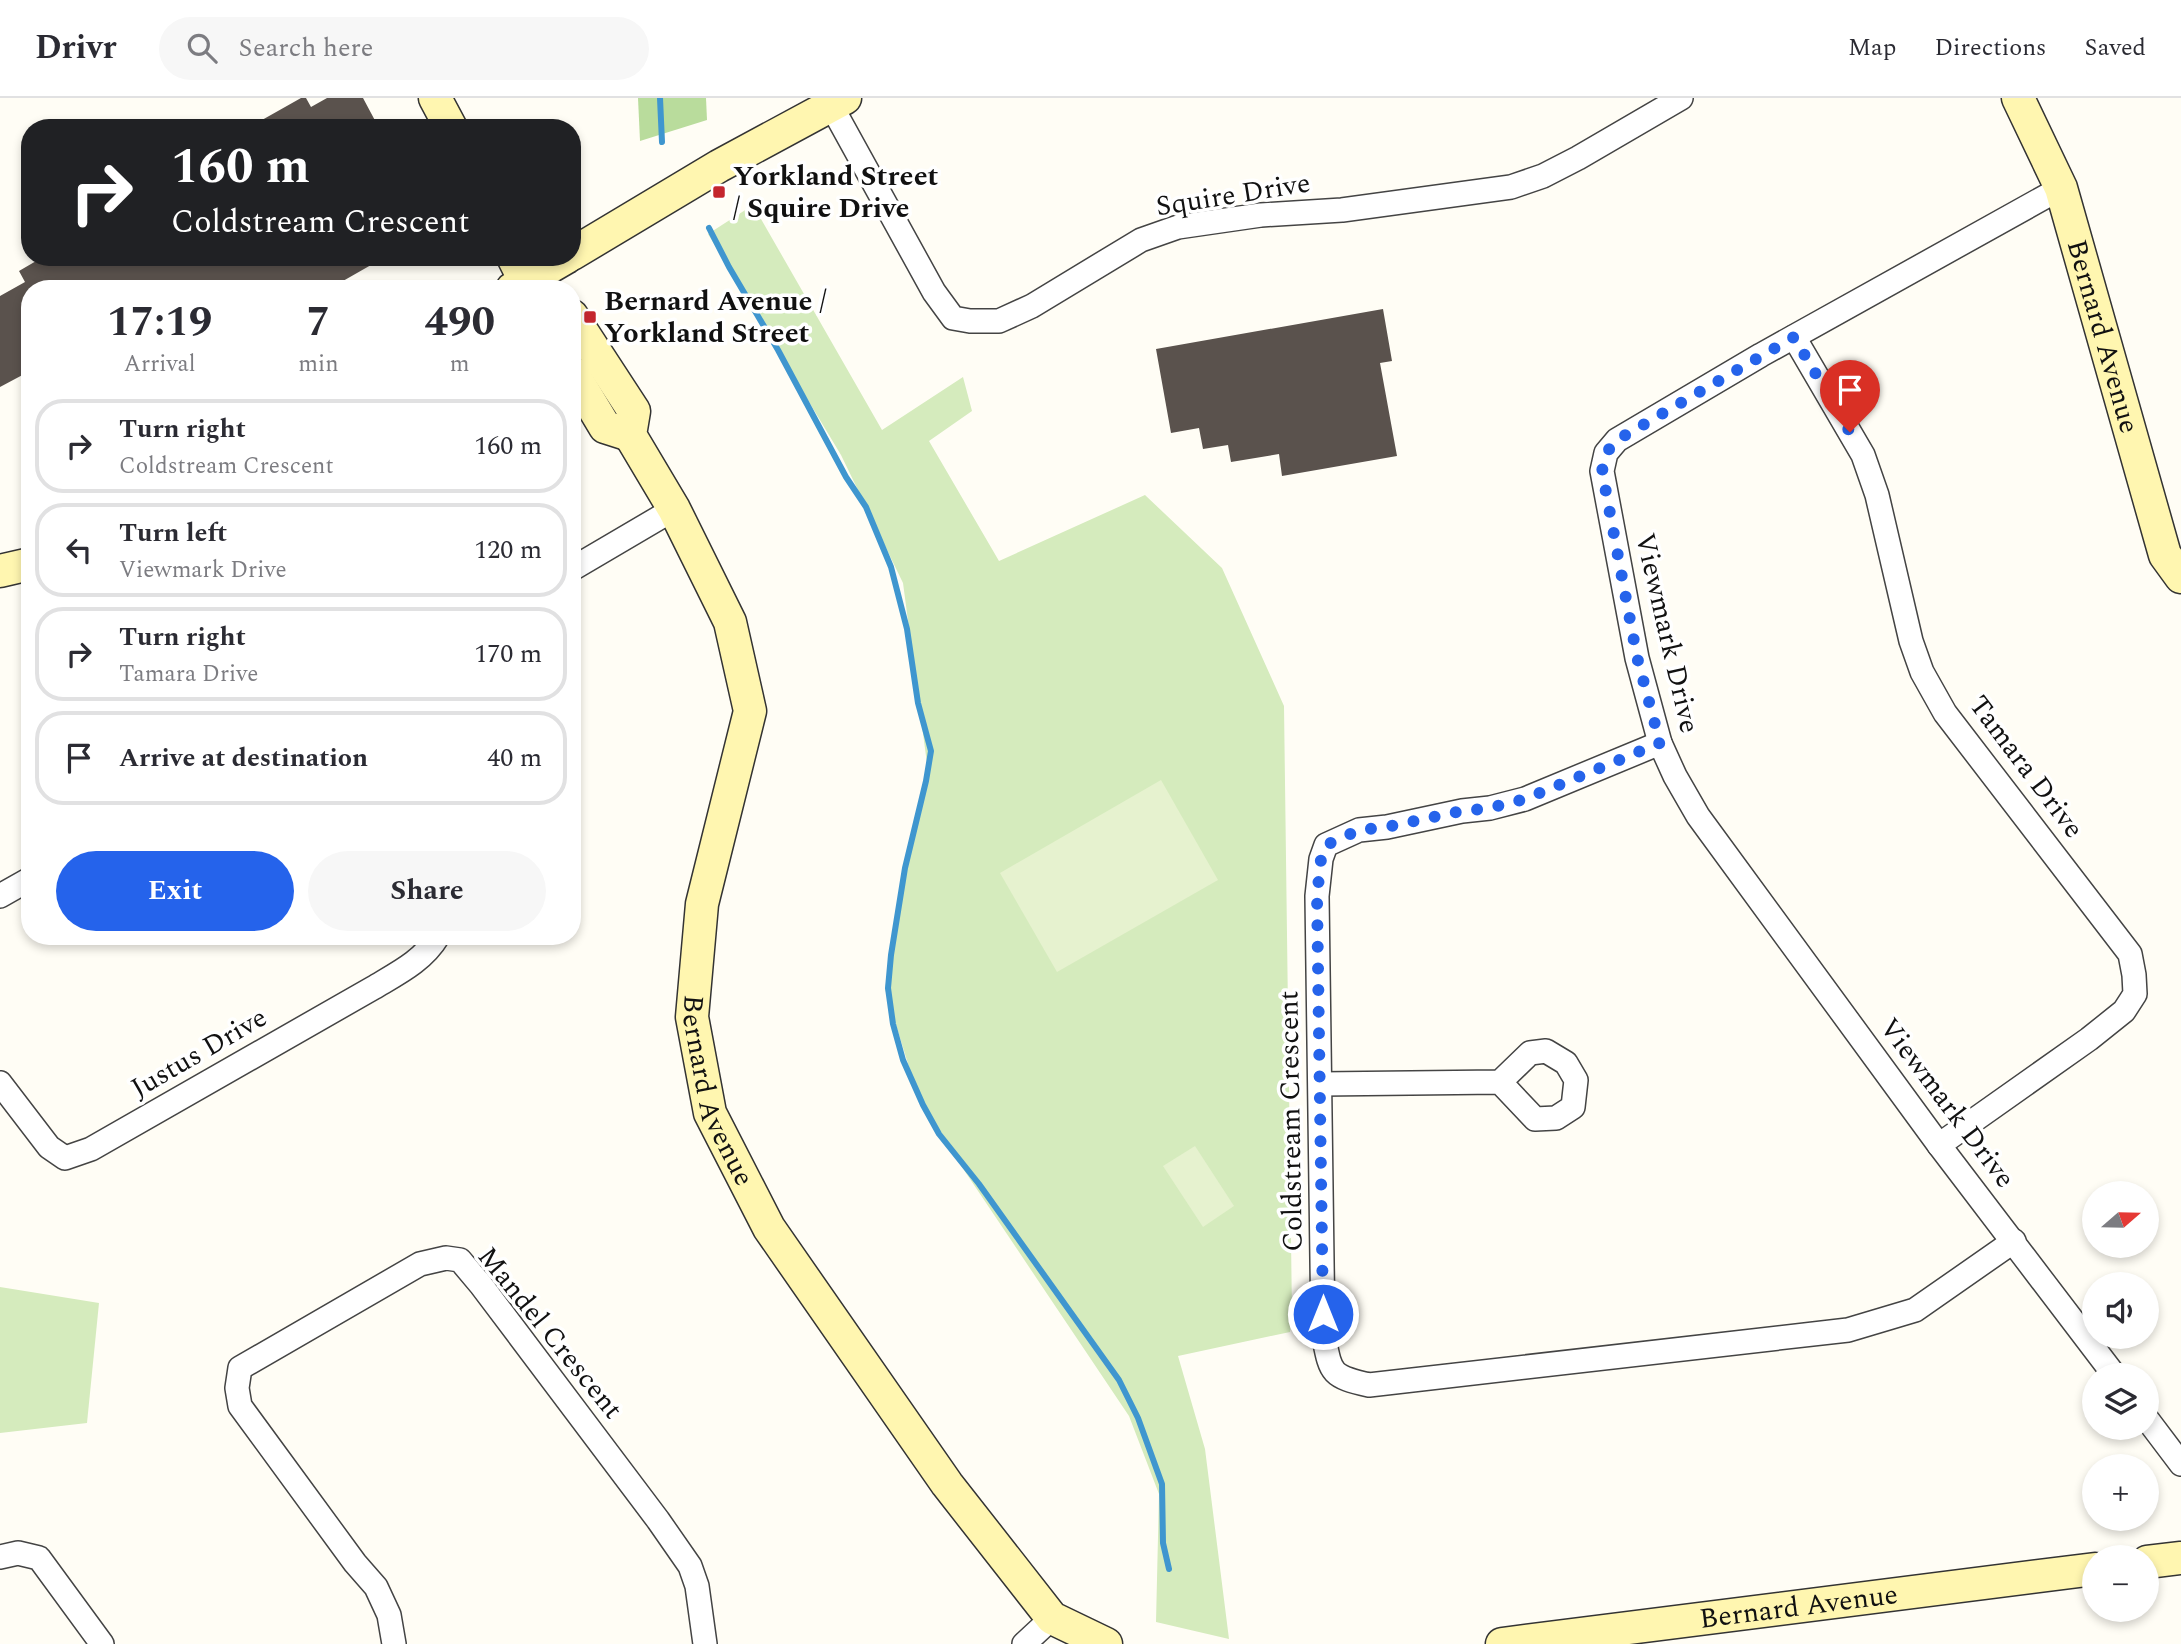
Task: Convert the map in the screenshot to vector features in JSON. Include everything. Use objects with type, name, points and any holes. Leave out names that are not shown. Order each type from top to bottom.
[{"type":"street","points":[[435,98],[447,119]]},
{"type":"street","name":"Squire Drive","points":[[835,101],[934,292],[953,318],[999,321],[1032,306],[1141,240],[1178,227],[1261,215],[1342,210],[1511,187],[1543,176],[1681,98]]},
{"type":"street","name":"Bernard Avenue","points":[[2018,98],[2060,188],[2165,555],[2181,577]]},
{"type":"street","points":[[581,247],[835,101]]},
{"type":"street","name":"Viewmark Drive","points":[[2060,188],[1641,425],[1617,440],[1606,453],[1602,471],[1637,657],[1660,743],[1698,817],[1939,1145],[2105,1363]]},
{"type":"street","name":"Bernard Avenue","points":[[581,330],[634,411],[630,435],[674,509],[730,622],[750,711],[702,904],[692,1017],[710,1113],[769,1228],[947,1484],[1052,1618],[1107,1644]]},
{"type":"street","name":"Tamara Drive","points":[[1794,337],[1863,455],[1877,495],[1911,641],[1922,672],[1945,713],[2130,954],[2134,975],[2135,994],[2124,1011],[2089,1039],[1939,1145]]},
{"type":"street","points":[[581,387],[605,427],[630,435]]},
{"type":"street","points":[[581,564],[674,509]]},
{"type":"street","points":[[0,571],[21,566]]},
{"type":"street","name":"Coldstream Crescent","points":[[1660,743],[1525,799],[1490,808],[1359,830],[1326,845],[1317,886],[1323,1334],[1333,1372],[1342,1379],[1369,1385],[1407,1382],[1849,1330],[1915,1310],[2014,1241]]},
{"type":"street","points":[[0,896],[21,884]]},
{"type":"street","name":"Justus Drive","points":[[0,1083],[49,1147],[65,1158],[91,1149],[383,982],[410,966],[432,945]]},
{"type":"street","points":[[1321,1084],[1500,1082]]},
{"type":"street","name":"Mandel Crescent","points":[[394,1644],[389,1615],[376,1587],[355,1563],[240,1406],[237,1388],[240,1367],[420,1264],[446,1258],[460,1260],[481,1285],[684,1557],[697,1586],[705,1644]]},
{"type":"street","points":[[2159,1435],[2181,1464]]},
{"type":"street","points":[[0,1557],[18,1553],[39,1558],[102,1644]]},
{"type":"street","points":[[2159,1561],[2181,1558]]},
{"type":"street","name":"Bernard Avenue","points":[[1502,1644],[2082,1571]]},
{"type":"street","points":[[1024,1644],[1052,1618]]},
{"type":"green space","points":[[638,98],[706,98],[707,120],[640,141]]},
{"type":"green space","points":[[753,205],[882,430],[963,377],[972,411],[929,441],[999,561],[1145,495],[1222,568],[1284,706],[1292,1315],[1290,1332],[1178,1356],[1205,1449],[1229,1639],[1156,1622],[1159,1494],[1129,1416],[921,1106],[885,989],[901,892],[928,771],[903,583],[841,455],[708,234]]},
{"type":"green space","points":[[1161,780],[1218,880],[1057,972],[1000,873]]},
{"type":"green space","points":[[1195,1146],[1234,1206],[1203,1227],[1163,1166]]},
{"type":"green space","points":[[0,1287],[99,1303],[87,1423],[0,1433]]},
{"type":"building","points":[[301,98],[306,98],[311,107],[327,98],[363,98],[374,119],[264,119]]},
{"type":"building","points":[[28,266],[369,266],[345,280],[24,280],[19,271]]},
{"type":"building","points":[[21,284],[21,376],[0,387],[0,296]]},
{"type":"building","points":[[1383,309],[1392,361],[1380,363],[1397,456],[1282,476],[1279,454],[1231,462],[1228,445],[1203,449],[1199,428],[1171,433],[1156,349]]},
{"type":"waterway","points":[[660,98],[662,142]]},
{"type":"waterway","points":[[709,228],[846,477],[866,507],[891,567],[907,629],[918,703],[931,751],[905,868],[888,988],[893,1024],[903,1060],[939,1134],[979,1184],[1119,1380],[1138,1418],[1162,1484],[1163,1543],[1169,1569]]},
{"type":"place","name":"Yorkland Street / Squire Drive","points":[[719,192]]},
{"type":"place","name":"Bernard Avenue / Yorkland Street","points":[[590,317]]},
{"type":"route","points":[[1323,1314],[1317,886],[1326,845],[1359,830],[1490,808],[1525,799],[1660,743],[1637,657],[1602,471],[1606,453],[1617,440],[1794,337],[1850,432]]}]
